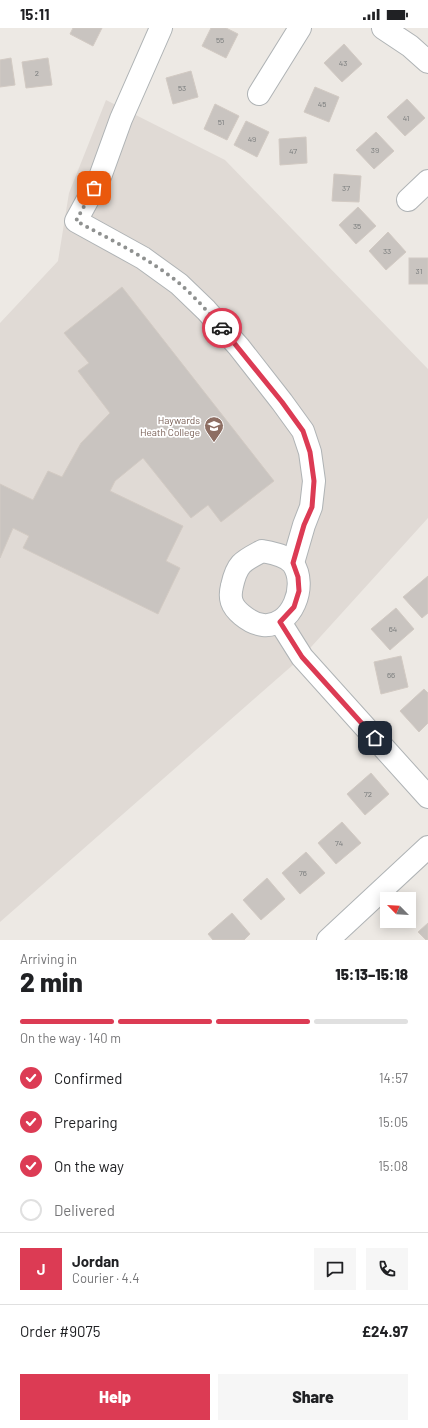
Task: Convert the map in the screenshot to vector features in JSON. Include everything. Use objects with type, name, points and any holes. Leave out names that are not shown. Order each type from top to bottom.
[{"type":"street","points":[[161,28],[121,119],[100,177],[76,221],[143,258],[180,284],[206,310],[239,347],[303,431],[310,452],[314,481],[312,507],[304,525],[293,563],[298,577],[299,591],[294,607],[280,622],[264,625],[249,621],[236,610],[229,595],[234,574],[243,561],[262,551],[281,555],[293,563]]},
{"type":"street","points":[[259,94],[300,28]]},
{"type":"street","points":[[383,28],[410,46],[428,62]]},
{"type":"street","points":[[408,200],[428,181]]},
{"type":"street","points":[[280,622],[302,657],[428,797]]},
{"type":"street","points":[[328,940],[428,847]]},
{"type":"shaded area","name":"Haywards Heath College","points":[[106,100],[225,160],[428,369],[428,518],[302,657],[0,922],[0,323],[58,261],[69,193]]},
{"type":"building","points":[[73,28],[102,28],[93,46],[70,34]]},
{"type":"building","points":[[211,28],[226,28],[238,34],[226,58],[202,46]]},
{"type":"building","points":[[344,44],[362,64],[342,82],[324,63]]},
{"type":"building","points":[[11,58],[15,85],[0,87],[0,60]]},
{"type":"building","points":[[48,58],[52,85],[26,88],[22,62]]},
{"type":"building","points":[[191,71],[198,97],[173,104],[166,78]]},
{"type":"building","points":[[315,87],[339,97],[329,122],[304,112]]},
{"type":"building","points":[[407,99],[425,118],[405,136],[387,117]]},
{"type":"building","points":[[215,104],[239,116],[227,140],[204,129]]},
{"type":"building","points":[[246,121],[269,132],[257,157],[234,145]]},
{"type":"building","points":[[376,132],[394,151],[374,169],[356,150]]},
{"type":"building","points":[[306,137],[307,163],[280,165],[279,139]]},
{"type":"building","points":[[334,174],[361,176],[359,202],[332,201]]},
{"type":"building","points":[[358,207],[376,226],[356,244],[339,225]]},
{"type":"building","points":[[388,232],[406,252],[386,270],[369,251]]},
{"type":"building","points":[[409,258],[428,258],[428,284],[409,284]]},
{"type":"building","points":[[122,287],[274,481],[221,522],[208,505],[191,518],[143,458],[115,481],[110,491],[183,526],[166,561],[180,568],[158,614],[23,548],[29,536],[13,528],[0,558],[0,484],[33,500],[48,471],[62,477],[81,443],[110,413],[78,371],[89,363],[64,333]]},
{"type":"building","points":[[428,576],[428,613],[422,618],[403,597]]},
{"type":"building","points":[[396,608],[414,629],[390,650],[371,629]]},
{"type":"building","points":[[401,656],[408,687],[381,694],[374,662]]},
{"type":"building","points":[[424,689],[428,693],[428,723],[419,732],[400,711]]},
{"type":"building","points":[[371,773],[389,794],[365,815],[347,794]]},
{"type":"building","points":[[342,822],[361,843],[336,864],[318,843]]},
{"type":"building","points":[[306,852],[325,873],[300,894],[282,873]]},
{"type":"building","points":[[267,878],[285,899],[261,920],[243,900]]},
{"type":"building","points":[[232,913],[250,934],[244,940],[213,940],[208,934]]},
{"type":"building","points":[[428,923],[428,940],[426,940],[418,932]]},
{"type":"way so far","points":[[94,188],[76,221],[143,258],[180,284],[222,328]]},
{"type":"place","name":"Haywards Heath College","points":[[214,443]]},
{"type":"route","points":[[222,328],[239,347],[303,431],[310,452],[314,481],[312,507],[304,525],[293,563],[298,577],[299,591],[294,607],[280,622],[302,657],[375,738]]}]
